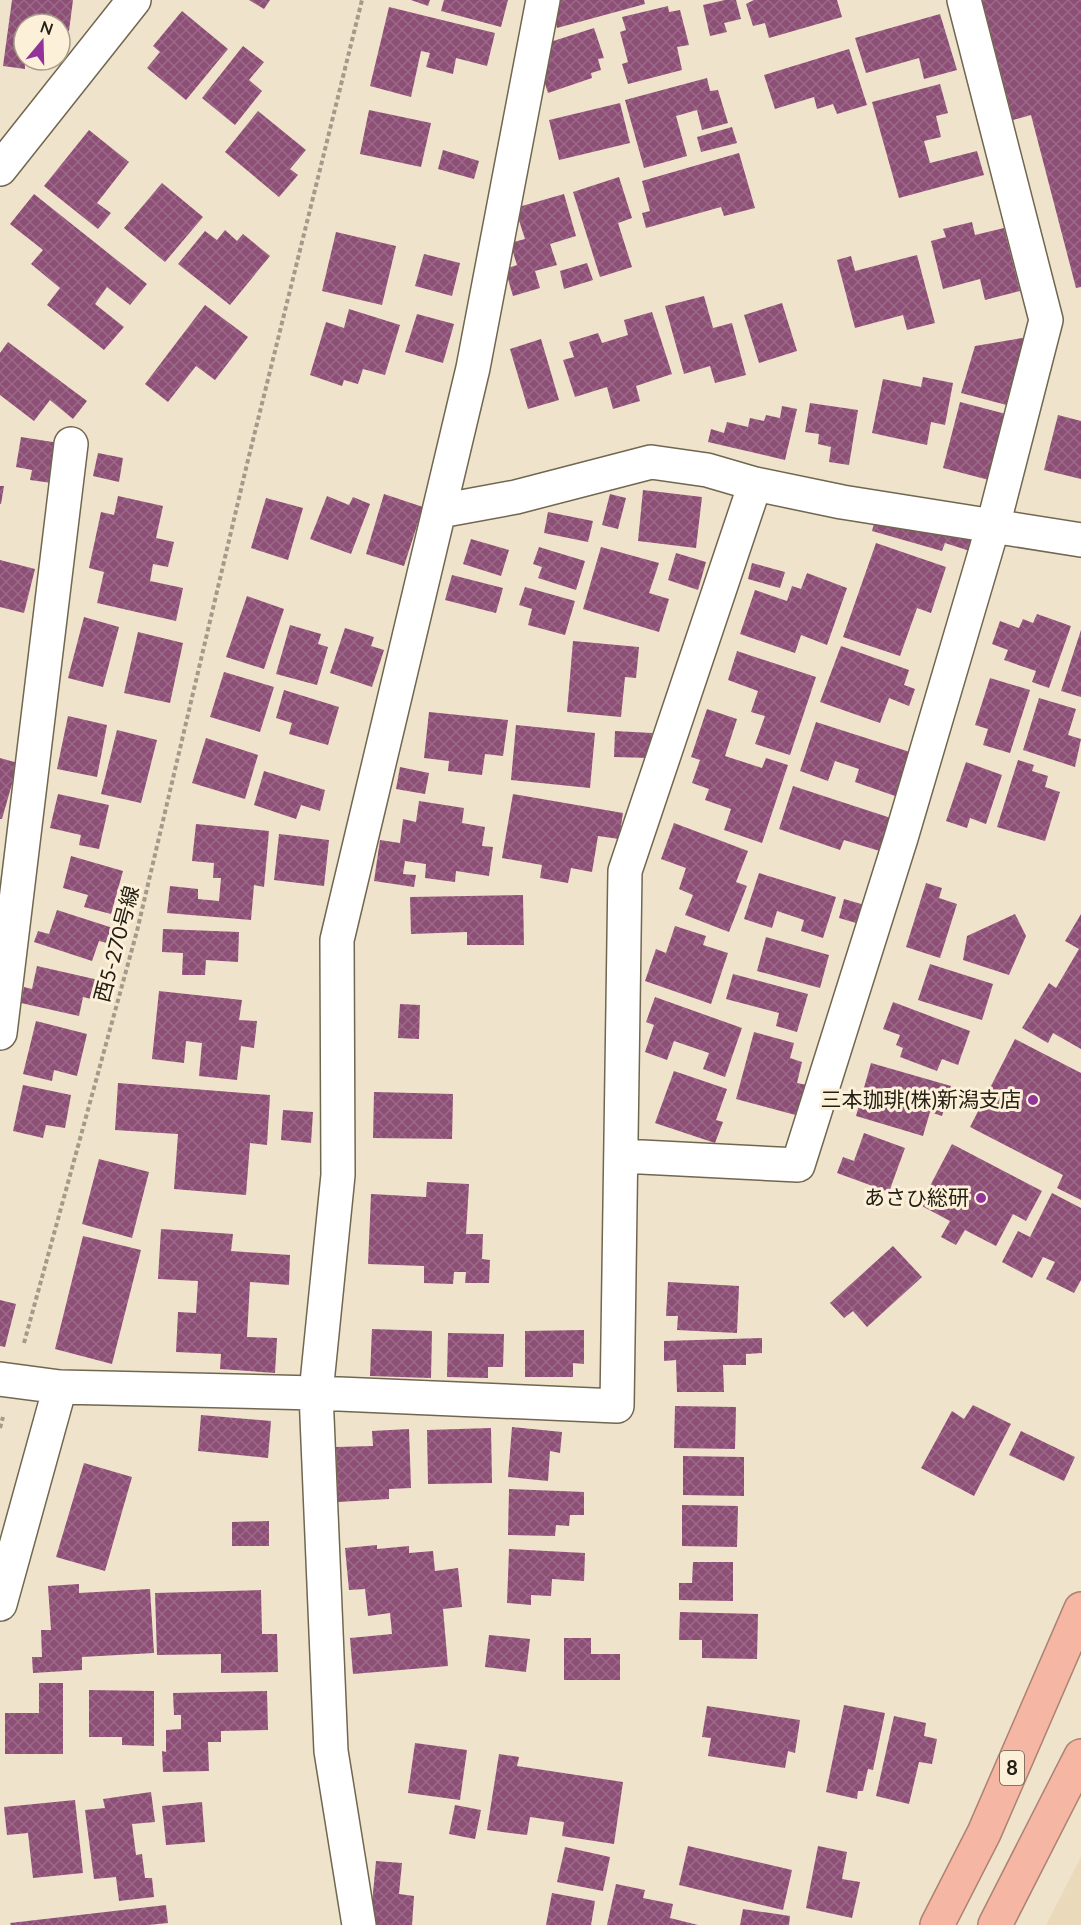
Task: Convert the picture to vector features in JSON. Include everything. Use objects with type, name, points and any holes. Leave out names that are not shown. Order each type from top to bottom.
[{"type":"highway","name":"8","points":[[937,1925],[984,1833],[1081,1609]]},
{"type":"highway","points":[[995,1925],[1081,1756]]},
{"type":"street","points":[[0,169],[134,0]]},
{"type":"street","points":[[358,1925],[331,1750],[315,1394],[338,1175],[337,940],[355,854],[473,368],[543,0]]},
{"type":"street","points":[[622,1156],[798,1165],[901,838],[993,526],[1046,320],[964,0]]},
{"type":"street","points":[[0,1033],[71,444]]},
{"type":"street","points":[[440,511],[516,497],[651,462],[707,470],[754,484],[842,502],[1081,540]]},
{"type":"street","points":[[7,1380],[60,1387],[617,1406],[625,871],[754,484]]},
{"type":"street","points":[[0,1604],[60,1387]]},
{"type":"path","name":"西5-270号線","points":[[0,1428],[7,1380],[137,930],[247,464],[362,0]]},
{"type":"shaded area","points":[[1081,1857],[1081,1925],[1046,1925]]},
{"type":"building","points":[[12,0],[73,0],[71,12],[12,12],[12,67],[3,66]]},
{"type":"building","points":[[249,0],[270,0],[264,9]]},
{"type":"building","points":[[411,0],[430,0],[428,6]]},
{"type":"building","points":[[444,0],[508,0],[501,27],[441,11]]},
{"type":"building","points":[[644,0],[645,4],[557,28],[550,1]]},
{"type":"building","points":[[736,0],[741,19],[724,23],[727,32],[710,36],[703,5]]},
{"type":"building","points":[[754,0],[837,0],[842,17],[769,38],[765,23],[753,26],[746,4]]},
{"type":"building","points":[[982,0],[1081,0],[1081,287],[1076,288],[1031,115],[1013,120]]},
{"type":"building","points":[[668,6],[669,12],[680,10],[689,45],[677,47],[682,70],[628,84],[622,64],[628,62],[620,32],[626,30],[622,17]]},
{"type":"building","points":[[389,7],[495,33],[487,66],[456,58],[453,74],[426,67],[430,53],[421,51],[411,97],[370,86]]},
{"type":"building","points":[[182,11],[228,49],[186,100],[147,68],[160,52],[153,46]]},
{"type":"building","points":[[940,14],[957,70],[924,79],[919,58],[866,73],[855,38]]},
{"type":"building","points":[[594,28],[604,58],[598,59],[601,70],[591,73],[592,78],[548,93],[540,68],[542,58],[551,54],[547,43]]},
{"type":"building","points":[[243,46],[264,62],[249,80],[262,91],[235,125],[202,98]]},
{"type":"building","points":[[849,49],[867,105],[837,114],[833,104],[817,109],[814,97],[775,109],[764,75]]},
{"type":"building","points":[[707,78],[710,91],[718,90],[728,123],[702,130],[697,110],[676,116],[687,156],[644,168],[625,100]]},
{"type":"building","points":[[940,84],[948,113],[936,116],[941,137],[924,141],[930,163],[977,151],[984,175],[899,198],[872,102]]},
{"type":"building","points":[[620,103],[630,143],[559,160],[549,120]]},
{"type":"building","points":[[369,110],[431,123],[421,167],[360,154]]},
{"type":"building","points":[[258,111],[306,150],[290,169],[298,175],[279,197],[225,152]]},
{"type":"building","points":[[732,127],[737,143],[701,152],[697,137]]},
{"type":"building","points":[[89,130],[129,162],[97,203],[111,213],[98,229],[44,186]]},
{"type":"building","points":[[443,150],[479,161],[474,179],[438,169]]},
{"type":"building","points":[[739,153],[755,208],[724,216],[721,207],[646,228],[642,213],[650,211],[642,181]]},
{"type":"building","points":[[619,177],[632,218],[618,223],[632,267],[600,277],[573,192]]},
{"type":"building","points":[[162,183],[203,217],[165,262],[124,228]]},
{"type":"building","points":[[34,194],[147,284],[130,305],[107,287],[95,304],[124,327],[104,350],[47,305],[60,288],[31,264],[43,250],[10,224]]},
{"type":"building","points":[[564,194],[576,236],[550,244],[557,265],[535,271],[540,288],[513,296],[505,269],[517,265],[510,243],[525,239],[515,208]]},
{"type":"building","points":[[972,222],[975,235],[1004,228],[1020,291],[985,300],[980,279],[943,289],[931,241],[946,237],[943,229]]},
{"type":"building","points":[[225,230],[237,241],[243,234],[270,256],[230,305],[178,264],[205,231],[217,240]]},
{"type":"building","points":[[336,232],[396,246],[382,305],[322,291]]},
{"type":"building","points":[[424,254],[460,263],[452,296],[415,286]]},
{"type":"building","points":[[917,255],[935,323],[907,330],[903,315],[855,328],[837,260],[851,256],[855,271]]},
{"type":"building","points":[[587,263],[593,280],[564,289],[560,271]]},
{"type":"building","points":[[704,296],[713,328],[732,323],[746,375],[715,383],[710,366],[684,374],[665,306]]},
{"type":"building","points":[[782,303],[797,351],[759,363],[744,315]]},
{"type":"building","points":[[205,305],[248,337],[215,380],[196,366],[168,402],[145,384]]},
{"type":"building","points":[[349,309],[400,325],[385,375],[363,369],[358,384],[344,380],[342,386],[310,375],[326,322],[344,328]]},
{"type":"building","points":[[652,312],[672,374],[636,386],[640,401],[613,409],[607,387],[575,397],[563,360],[574,357],[569,342],[598,333],[602,343],[628,335],[624,320]]},
{"type":"building","points":[[417,314],[454,324],[443,363],[405,352]]},
{"type":"building","points":[[1028,337],[1014,407],[961,393],[975,346]]},
{"type":"building","points":[[541,339],[559,400],[528,409],[510,349]]},
{"type":"building","points":[[8,342],[87,401],[73,419],[50,400],[34,421],[0,395],[0,353]]},
{"type":"building","points":[[923,377],[953,383],[945,425],[931,422],[927,445],[872,433],[883,379],[921,387]]},
{"type":"building","points":[[960,402],[1006,414],[989,480],[943,468]]},
{"type":"building","points":[[810,403],[858,410],[849,465],[829,462],[831,447],[818,444],[819,434],[805,432]]},
{"type":"building","points":[[782,406],[797,409],[785,460],[708,442],[711,429],[724,433],[727,422],[748,427],[750,418],[764,421],[766,415],[780,418]]},
{"type":"building","points":[[1058,415],[1081,421],[1081,479],[1044,470]]},
{"type":"building","points":[[21,437],[59,443],[52,483],[30,480],[32,470],[16,467]]},
{"type":"building","points":[[98,453],[123,458],[119,482],[93,476]]},
{"type":"building","points":[[0,486],[4,486],[1,504],[0,504]]},
{"type":"building","points":[[643,490],[702,497],[696,548],[638,541]]},
{"type":"building","points":[[384,494],[423,507],[404,566],[366,554]]},
{"type":"building","points":[[610,494],[626,498],[618,529],[602,525]]},
{"type":"building","points":[[118,496],[163,506],[156,538],[174,542],[168,567],[153,564],[150,581],[183,588],[176,621],[97,603],[104,572],[89,568],[101,512],[114,515]]},
{"type":"building","points":[[327,496],[349,505],[353,497],[370,504],[351,554],[310,539]]},
{"type":"building","points":[[266,498],[303,508],[288,560],[251,548]]},
{"type":"building","points":[[548,512],[593,521],[588,542],[544,533]]},
{"type":"building","points":[[876,516],[951,528],[978,541],[973,552],[945,543],[942,551],[872,531]]},
{"type":"building","points":[[471,539],[509,550],[501,576],[463,564]]},
{"type":"building","points":[[876,543],[946,567],[931,613],[917,608],[900,656],[843,637]]},
{"type":"building","points":[[539,547],[585,561],[576,590],[538,578],[542,567],[533,564]]},
{"type":"building","points":[[601,547],[659,563],[649,593],[669,599],[659,632],[583,609]]},
{"type":"building","points":[[676,553],[706,562],[698,590],[668,580]]},
{"type":"building","points":[[0,560],[35,569],[24,613],[0,607]]},
{"type":"building","points":[[752,563],[785,572],[780,588],[748,579]]},
{"type":"building","points":[[807,573],[847,588],[827,645],[801,635],[795,653],[740,634],[755,590],[787,601],[792,586],[801,589]]},
{"type":"building","points":[[452,575],[503,588],[496,613],[445,600]]},
{"type":"building","points":[[525,587],[575,601],[565,635],[528,625],[532,609],[519,605]]},
{"type":"building","points":[[247,596],[284,609],[264,669],[226,657]]},
{"type":"building","points":[[1037,614],[1071,626],[1049,688],[1032,682],[1036,671],[1004,660],[1008,650],[992,644],[1000,621],[1019,628],[1023,619],[1033,623]]},
{"type":"building","points":[[84,617],[119,627],[103,687],[68,678]]},
{"type":"building","points":[[290,625],[321,634],[318,644],[328,647],[317,685],[276,674]]},
{"type":"building","points":[[345,628],[374,637],[371,646],[384,650],[372,687],[330,673]]},
{"type":"building","points":[[1081,630],[1081,697],[1061,691]]},
{"type":"building","points":[[138,632],[183,643],[170,703],[124,693]]},
{"type":"building","points":[[573,641],[639,647],[636,678],[625,677],[621,717],[567,712]]},
{"type":"building","points":[[841,646],[909,670],[904,685],[915,689],[909,706],[889,698],[880,723],[820,702]]},
{"type":"building","points":[[737,651],[816,677],[790,755],[755,744],[765,716],[751,712],[758,691],[728,680]]},
{"type":"building","points":[[224,672],[274,687],[260,732],[210,717]]},
{"type":"building","points":[[990,678],[1030,690],[1010,753],[983,745],[988,729],[975,725]]},
{"type":"building","points":[[284,690],[339,707],[328,745],[289,734],[292,723],[276,718]]},
{"type":"building","points":[[1039,698],[1076,709],[1068,735],[1081,739],[1075,767],[1023,750]]},
{"type":"building","points":[[707,709],[737,719],[725,756],[762,768],[766,758],[788,765],[762,843],[724,830],[731,809],[705,800],[709,789],[692,783],[700,760],[691,757]]},
{"type":"building","points":[[429,712],[508,720],[503,756],[485,754],[482,775],[448,771],[449,761],[424,758]]},
{"type":"building","points":[[68,716],[107,725],[97,777],[57,769]]},
{"type":"building","points":[[816,722],[913,753],[898,797],[855,782],[859,769],[835,761],[828,781],[800,771]]},
{"type":"building","points":[[516,725],[595,733],[590,788],[511,780]]},
{"type":"building","points":[[117,730],[157,740],[141,803],[101,794]]},
{"type":"building","points":[[615,731],[652,733],[650,758],[614,757]]},
{"type":"building","points":[[206,738],[258,755],[245,799],[192,783]]},
{"type":"building","points":[[0,758],[18,763],[2,819],[0,819]]},
{"type":"building","points":[[1018,760],[1034,765],[1032,771],[1048,776],[1045,787],[1060,792],[1045,841],[997,827]]},
{"type":"building","points":[[966,762],[1002,775],[986,824],[970,818],[967,828],[946,821]]},
{"type":"building","points":[[400,767],[429,773],[425,794],[396,789]]},
{"type":"building","points":[[264,771],[325,790],[320,811],[301,805],[296,819],[254,805]]},
{"type":"building","points":[[793,786],[897,820],[886,853],[844,840],[840,850],[779,829]]},
{"type":"building","points":[[58,794],[109,805],[99,849],[79,845],[81,835],[50,828]]},
{"type":"building","points":[[513,794],[623,813],[619,839],[598,836],[592,872],[571,868],[568,883],[540,878],[542,865],[502,858]]},
{"type":"building","points":[[419,801],[464,808],[462,823],[485,827],[482,846],[493,847],[489,876],[456,871],[455,882],[425,878],[426,864],[405,861],[403,874],[416,875],[414,887],[374,881],[380,840],[400,843],[403,819],[416,822]]},
{"type":"building","points":[[674,823],[748,851],[736,882],[747,886],[729,932],[685,915],[693,895],[679,889],[686,868],[661,859]]},
{"type":"building","points":[[196,824],[269,831],[264,887],[254,885],[251,920],[167,913],[170,886],[198,889],[198,899],[219,901],[221,878],[213,878],[214,863],[192,861]]},
{"type":"building","points":[[279,834],[329,840],[324,886],[274,880]]},
{"type":"building","points":[[71,856],[123,871],[111,914],[84,907],[88,895],[63,888]]},
{"type":"building","points":[[759,873],[836,897],[823,938],[801,931],[804,920],[777,911],[772,928],[744,919]]},
{"type":"building","points":[[926,883],[942,888],[939,898],[957,904],[940,958],[906,947]]},
{"type":"building","points":[[523,895],[524,945],[467,945],[467,932],[411,934],[410,897]]},
{"type":"building","points":[[844,899],[868,906],[863,925],[839,918]]},
{"type":"building","points":[[57,910],[116,929],[111,944],[99,941],[92,961],[34,942],[38,931],[49,934]]},
{"type":"building","points":[[1015,914],[1026,936],[1009,975],[963,960],[967,936]]},
{"type":"building","points":[[1081,914],[1081,1049],[1053,1033],[1048,1043],[1022,1028],[1049,983],[1056,988],[1079,949],[1065,941]]},
{"type":"building","points":[[675,926],[706,936],[703,945],[728,953],[711,1004],[645,981],[656,949],[666,953]]},
{"type":"building","points":[[163,929],[239,932],[238,962],[206,960],[205,975],[182,975],[183,953],[162,952]]},
{"type":"building","points":[[766,937],[829,955],[820,988],[757,971]]},
{"type":"building","points":[[930,964],[993,984],[982,1020],[918,1000]]},
{"type":"building","points":[[37,966],[103,981],[99,1001],[83,997],[79,1016],[21,1003],[24,987],[32,989]]},
{"type":"building","points":[[733,974],[808,994],[797,1032],[776,1026],[779,1013],[726,999]]},
{"type":"building","points":[[159,991],[242,1000],[239,1020],[257,1021],[254,1048],[241,1046],[237,1080],[199,1076],[202,1043],[186,1041],[184,1063],[152,1059]]},
{"type":"building","points":[[655,997],[742,1028],[725,1077],[703,1069],[709,1053],[674,1041],[667,1060],[645,1052],[654,1025],[646,1022]]},
{"type":"building","points":[[893,1002],[970,1031],[958,1065],[942,1059],[937,1071],[900,1057],[903,1048],[896,1045],[900,1035],[883,1029]]},
{"type":"building","points":[[400,1004],[420,1005],[419,1039],[398,1038]]},
{"type":"building","points":[[36,1021],[87,1034],[77,1076],[54,1070],[52,1081],[23,1074]]},
{"type":"building","points":[[754,1032],[794,1043],[790,1058],[802,1062],[797,1083],[812,1086],[803,1117],[736,1099]]},
{"type":"building","name":"三本珈琲(株)新潟支店","points":[[1015,1039],[1081,1073],[1081,1200],[1057,1188],[1063,1175],[970,1127]]},
{"type":"building","points":[[871,1063],[951,1086],[942,1116],[930,1112],[923,1136],[856,1116]]},
{"type":"building","points":[[674,1071],[727,1089],[716,1120],[723,1122],[715,1143],[655,1123]]},
{"type":"building","points":[[118,1083],[270,1095],[267,1145],[250,1143],[246,1195],[174,1189],[178,1134],[115,1130]]},
{"type":"building","points":[[23,1085],[71,1095],[65,1128],[46,1125],[43,1138],[13,1131]]},
{"type":"building","points":[[374,1092],[453,1094],[452,1139],[373,1138]]},
{"type":"building","points":[[283,1110],[313,1112],[311,1143],[281,1140]]},
{"type":"building","points":[[864,1133],[905,1148],[889,1192],[837,1173],[843,1157],[854,1161]]},
{"type":"building","name":"あさひ総研","points":[[952,1144],[1042,1191],[1026,1221],[1013,1214],[996,1246],[965,1230],[956,1245],[941,1237],[950,1221],[920,1205]]},
{"type":"building","points":[[99,1159],[149,1172],[132,1238],[82,1224]]},
{"type":"building","points":[[427,1182],[469,1184],[466,1234],[483,1234],[482,1259],[490,1260],[489,1283],[465,1283],[466,1272],[454,1272],[453,1284],[424,1283],[424,1266],[368,1264],[371,1194],[426,1197]]},
{"type":"building","points":[[1052,1193],[1081,1208],[1081,1280],[1074,1293],[1046,1279],[1055,1262],[1043,1257],[1032,1278],[1002,1262],[1018,1231],[1030,1237]]},
{"type":"building","points":[[161,1229],[233,1234],[231,1251],[290,1255],[289,1285],[250,1282],[247,1337],[277,1338],[275,1373],[220,1369],[221,1354],[176,1352],[178,1312],[196,1313],[198,1281],[158,1279]]},
{"type":"building","points":[[83,1236],[141,1250],[112,1364],[55,1349]]},
{"type":"building","points":[[893,1246],[922,1277],[867,1327],[853,1311],[844,1318],[830,1303]]},
{"type":"building","points":[[668,1282],[739,1286],[737,1333],[677,1330],[678,1316],[666,1316]]},
{"type":"building","points":[[0,1300],[16,1304],[5,1347],[0,1346]]},
{"type":"building","points":[[372,1329],[432,1331],[431,1378],[370,1376]]},
{"type":"building","points":[[584,1330],[584,1364],[573,1363],[573,1377],[525,1377],[525,1331]]},
{"type":"building","points":[[448,1333],[504,1334],[503,1367],[488,1367],[488,1378],[447,1377]]},
{"type":"building","points":[[762,1338],[762,1353],[746,1354],[746,1365],[723,1365],[724,1392],[677,1392],[676,1360],[664,1361],[664,1341]]},
{"type":"building","points":[[973,1405],[1011,1424],[974,1496],[921,1468],[952,1411],[964,1419]]},
{"type":"building","points":[[675,1406],[736,1407],[735,1449],[674,1448]]},
{"type":"building","points":[[201,1415],[271,1421],[268,1458],[198,1451]]},
{"type":"building","points":[[512,1427],[562,1432],[560,1453],[550,1451],[548,1481],[508,1477]]},
{"type":"building","points":[[491,1428],[492,1483],[428,1484],[427,1430]]},
{"type":"building","points":[[409,1429],[411,1488],[389,1489],[389,1499],[338,1502],[336,1447],[373,1446],[372,1431]]},
{"type":"building","points":[[1021,1431],[1075,1457],[1064,1481],[1009,1455]]},
{"type":"building","points":[[683,1456],[744,1457],[744,1496],[683,1495]]},
{"type":"building","points":[[84,1463],[132,1477],[105,1571],[56,1557]]},
{"type":"building","points":[[509,1489],[584,1492],[584,1515],[570,1515],[569,1526],[556,1525],[555,1536],[508,1535]]},
{"type":"building","points":[[682,1505],[738,1506],[737,1547],[682,1546]]},
{"type":"building","points":[[269,1521],[269,1546],[232,1546],[232,1522]]},
{"type":"building","points":[[377,1545],[377,1549],[409,1546],[409,1553],[433,1551],[435,1571],[458,1568],[462,1607],[443,1609],[448,1666],[353,1674],[350,1638],[392,1634],[390,1613],[368,1616],[365,1589],[349,1590],[345,1548]]},
{"type":"building","points":[[509,1549],[585,1553],[584,1581],[552,1579],[551,1596],[531,1595],[531,1605],[507,1603]]},
{"type":"building","points":[[693,1562],[733,1562],[733,1601],[679,1600],[679,1583],[692,1583]]},
{"type":"building","points":[[79,1584],[79,1593],[150,1589],[154,1653],[82,1657],[82,1670],[33,1673],[32,1657],[42,1657],[41,1630],[51,1630],[48,1586]]},
{"type":"building","points":[[261,1590],[262,1634],[277,1634],[278,1672],[221,1673],[221,1654],[157,1655],[155,1593]]},
{"type":"building","points":[[680,1612],[758,1614],[757,1659],[702,1658],[702,1640],[679,1640]]},
{"type":"building","points":[[489,1635],[530,1639],[526,1672],[485,1667]]},
{"type":"building","points":[[564,1638],[591,1638],[591,1654],[620,1654],[620,1680],[564,1680]]},
{"type":"building","points":[[39,1683],[63,1683],[63,1754],[5,1754],[5,1713],[39,1713]]},
{"type":"building","points":[[89,1690],[154,1691],[154,1746],[122,1745],[122,1737],[89,1737]]},
{"type":"building","points":[[267,1691],[268,1730],[221,1731],[221,1742],[208,1742],[209,1771],[163,1772],[162,1751],[166,1752],[166,1730],[181,1729],[181,1715],[174,1715],[173,1693]]},
{"type":"building","points":[[844,1705],[885,1713],[873,1770],[868,1769],[863,1791],[858,1791],[857,1799],[826,1792]]},
{"type":"building","points":[[707,1706],[800,1720],[795,1753],[788,1751],[785,1768],[708,1756],[711,1738],[702,1737]]},
{"type":"building","points":[[894,1716],[926,1723],[924,1736],[937,1739],[932,1764],[919,1762],[909,1804],[876,1796]]},
{"type":"building","points":[[415,1743],[467,1750],[460,1800],[408,1793]]},
{"type":"building","points":[[499,1754],[519,1757],[517,1766],[623,1782],[614,1844],[562,1836],[564,1822],[530,1817],[527,1835],[487,1830]]},
{"type":"building","points":[[151,1792],[155,1822],[132,1824],[136,1855],[142,1854],[145,1878],[152,1878],[154,1897],[119,1901],[116,1877],[94,1879],[85,1810],[105,1808],[103,1799]]},
{"type":"building","points":[[75,1800],[83,1873],[33,1878],[28,1833],[7,1835],[4,1807]]},
{"type":"building","points":[[202,1802],[205,1842],[166,1845],[162,1806]]},
{"type":"building","points":[[455,1805],[481,1810],[475,1839],[449,1834]]},
{"type":"building","points":[[688,1846],[792,1870],[783,1910],[679,1885]]},
{"type":"building","points":[[818,1846],[847,1852],[842,1879],[860,1882],[852,1918],[806,1908]]},
{"type":"building","points":[[565,1847],[610,1857],[603,1891],[557,1882]]},
{"type":"building","points":[[376,1861],[402,1863],[399,1894],[414,1896],[412,1925],[370,1925]]},
{"type":"building","points":[[616,1884],[645,1890],[643,1898],[673,1904],[670,1918],[698,1925],[607,1925]]},
{"type":"building","points":[[552,1893],[595,1901],[591,1925],[546,1925]]},
{"type":"building","points":[[166,1905],[168,1923],[11,1925],[10,1923]]},
{"type":"building","points":[[743,1909],[790,1916],[789,1925],[740,1925]]},
{"type":"place","name":"三本珈琲(株)新潟支店","points":[[1033,1100]]},
{"type":"place","name":"あさひ総研","points":[[981,1198]]}]
